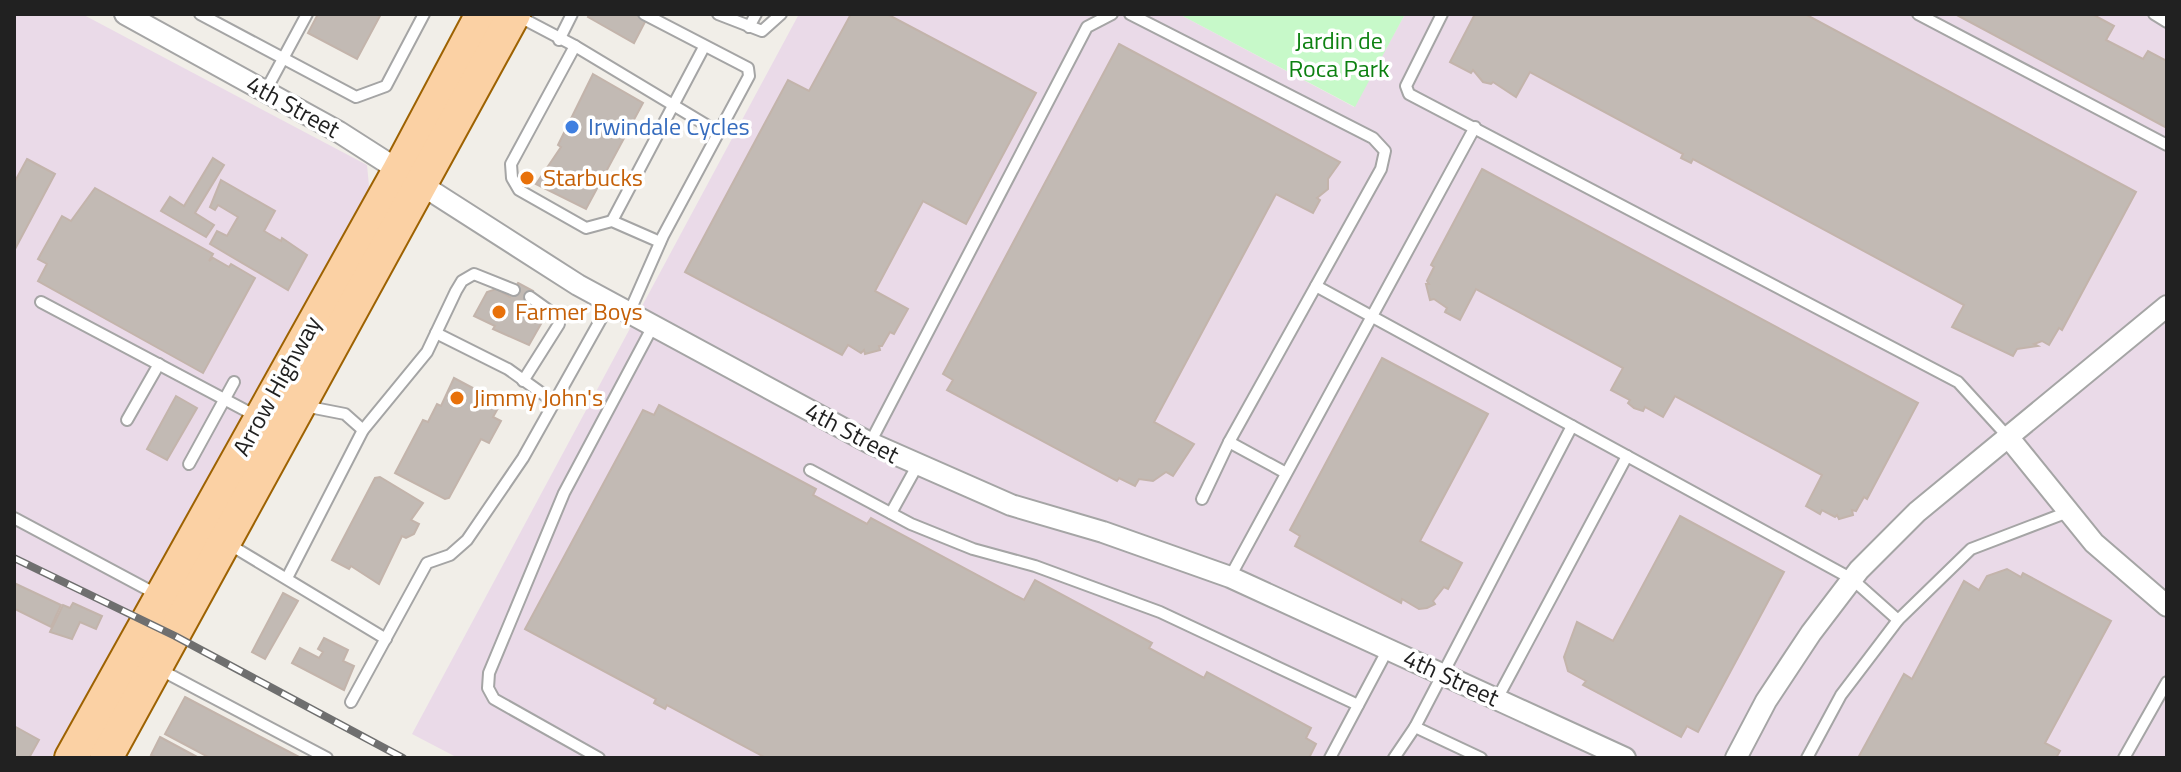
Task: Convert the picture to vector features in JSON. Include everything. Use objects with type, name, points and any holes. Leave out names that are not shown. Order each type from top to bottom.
[{"type":"main road","name":"Arrow Highway","points":[[71,758],[160,596],[212,536],[301,405],[410,178],[482,14]]},
{"type":"main road","name":"Arrow Highway","points":[[106,758],[157,668],[259,418],[514,14]]},
{"type":"street","name":"4th Street","points":[[125,14],[410,178],[610,303],[870,443],[1011,505],[1145,546],[1230,577],[1625,758]]},
{"type":"street","points":[[1736,758],[1766,701],[1852,579],[1917,512],[2167,306]]},
{"type":"street","points":[[2009,438],[2094,543],[2167,606]]},
{"type":"lane","points":[[200,14],[356,97],[386,86],[424,14]]},
{"type":"lane","points":[[265,92],[307,14]]},
{"type":"lane","points":[[514,14],[575,46],[718,132]]},
{"type":"lane","points":[[559,40],[572,14]]},
{"type":"lane","points":[[629,313],[660,242],[749,76],[748,68],[644,14]]},
{"type":"lane","points":[[718,14],[762,31],[781,14]]},
{"type":"lane","points":[[749,27],[756,14]]},
{"type":"lane","points":[[870,443],[1087,27],[1112,14]]},
{"type":"lane","points":[[1130,14],[1373,138],[1385,151],[1381,169],[1229,442],[1202,499]]},
{"type":"lane","points":[[1442,14],[1407,91],[1958,382],[2009,438]]},
{"type":"lane","points":[[1918,14],[2167,145]]},
{"type":"lane","points":[[2154,14],[2167,22]]},
{"type":"lane","points":[[575,46],[511,164],[512,178],[519,190],[586,228],[612,221],[660,242]]},
{"type":"lane","points":[[612,221],[704,47]]},
{"type":"lane","points":[[1230,577],[1475,127]]},
{"type":"lane","points":[[288,576],[363,430],[427,352],[462,281],[474,274],[514,290]]},
{"type":"lane","points":[[1316,286],[1852,579],[1898,620]]},
{"type":"lane","points":[[523,381],[559,324],[558,317],[530,297]]},
{"type":"lane","points":[[41,302],[259,418]]},
{"type":"lane","points":[[351,702],[427,563],[450,555],[467,540],[523,458],[610,303]]},
{"type":"lane","points":[[599,758],[494,699],[488,688],[489,673],[564,493],[653,326]]},
{"type":"lane","points":[[436,333],[523,381],[554,402]]},
{"type":"lane","points":[[127,420],[159,364]]},
{"type":"lane","points":[[189,464],[234,382]]},
{"type":"lane","points":[[301,405],[345,414],[363,430]]},
{"type":"lane","points":[[1394,758],[1415,727],[1572,426]]},
{"type":"lane","points":[[1229,442],[1286,473]]},
{"type":"lane","points":[[1497,699],[1627,456]]},
{"type":"lane","points":[[891,513],[917,466]]},
{"type":"lane","points":[[810,470],[891,513],[973,549],[1035,566],[1160,612],[1358,705]]},
{"type":"lane","points":[[1807,758],[1841,695],[1898,620],[1971,549],[2068,512]]},
{"type":"lane","points":[[14,518],[160,596]]},
{"type":"lane","points":[[212,536],[288,576],[386,639]]},
{"type":"lane","points":[[1330,758],[1388,649]]},
{"type":"lane","points":[[157,668],[327,758]]},
{"type":"lane","points":[[2124,758],[2164,695],[2167,682]]},
{"type":"lane","points":[[1415,727],[1481,758]]},
{"type":"shaded area","points":[[14,14],[82,14],[367,165],[370,196],[51,758],[14,758]]},
{"type":"shaded area","points":[[799,14],[1179,14],[1354,107],[1405,14],[2167,14],[2167,758],[458,758],[412,734]]},
{"type":"green space","name":"Jardin de Roca Park","points":[[1179,14],[1405,14],[1355,107]]},
{"type":"building","points":[[318,14],[381,14],[357,59],[308,33]]},
{"type":"building","points":[[590,14],[635,14],[646,20],[634,43],[588,17]]},
{"type":"building","points":[[851,14],[887,14],[1036,93],[966,224],[923,201],[875,291],[908,309],[894,334],[890,332],[879,346],[880,350],[865,354],[864,350],[861,353],[848,345],[842,355],[685,272],[788,80],[809,91]]},
{"type":"building","points":[[1475,14],[1805,14],[2136,192],[2062,330],[2059,328],[2049,345],[2042,341],[2034,344],[2038,346],[2017,349],[2013,356],[1952,327],[1964,305],[1693,159],[1691,163],[1681,158],[1683,154],[1530,72],[1516,97],[1493,82],[1483,82],[1473,70],[1471,73],[1450,62]]},
{"type":"building","points":[[1955,14],[2092,14],[2114,26],[2106,40],[2143,59],[2148,51],[2167,61],[2167,128]]},
{"type":"building","points":[[1119,44],[1340,162],[1328,179],[1328,189],[1317,198],[1320,200],[1313,213],[1276,194],[1154,422],[1194,444],[1173,476],[1166,472],[1153,481],[1139,479],[1135,486],[1119,478],[1117,481],[947,390],[953,380],[943,374]]},
{"type":"building","points":[[593,74],[643,103],[586,209],[536,184],[561,147],[558,145]]},
{"type":"building","points":[[213,158],[224,165],[195,213],[214,225],[206,237],[161,211],[170,197],[184,206]]},
{"type":"building","points":[[27,159],[55,174],[14,251],[14,183]]},
{"type":"building","points":[[1482,169],[1918,403],[1867,499],[1864,497],[1856,511],[1852,510],[1853,515],[1839,519],[1837,515],[1835,517],[1822,510],[1820,514],[1806,506],[1822,475],[1675,396],[1663,417],[1645,407],[1643,411],[1634,408],[1628,403],[1630,400],[1611,390],[1623,368],[1476,289],[1460,320],[1445,312],[1447,308],[1434,299],[1430,300],[1426,284],[1429,284],[1427,281],[1434,267],[1431,265]]},
{"type":"building","points":[[221,180],[275,211],[264,231],[281,241],[282,238],[307,255],[288,290],[210,244],[217,231],[227,236],[238,217],[218,205],[215,210],[210,207]]},
{"type":"building","points":[[95,188],[213,254],[209,261],[213,258],[229,267],[231,264],[255,278],[203,373],[38,281],[47,264],[38,259],[62,216],[71,221]]},
{"type":"building","points":[[518,283],[533,291],[527,303],[546,315],[529,345],[493,329],[495,326],[474,316],[487,292],[496,289],[510,297]]},
{"type":"building","points":[[1382,358],[1488,414],[1420,541],[1462,563],[1448,589],[1444,587],[1433,601],[1435,604],[1427,608],[1419,609],[1402,599],[1401,603],[1295,546],[1300,536],[1290,530]]},
{"type":"building","points":[[454,378],[501,403],[493,417],[501,421],[489,443],[481,439],[449,498],[445,499],[395,473],[423,420],[428,422],[437,404],[441,406]]},
{"type":"building","points":[[176,396],[197,408],[167,460],[147,449]]},
{"type":"building","points":[[659,405],[816,489],[813,495],[867,524],[871,518],[1024,600],[1035,580],[1152,643],[1149,648],[1204,678],[1207,672],[1311,728],[1306,738],[1316,744],[1309,758],[766,758],[667,705],[665,709],[654,703],[656,699],[525,629],[643,410],[654,415]]},
{"type":"building","points":[[380,477],[423,503],[411,520],[419,524],[414,534],[406,538],[402,536],[379,584],[351,566],[349,569],[332,560],[375,478]]},
{"type":"building","points":[[1680,516],[1784,572],[1698,732],[1687,726],[1681,737],[1583,685],[1586,681],[1568,671],[1564,657],[1577,622],[1613,641]]},
{"type":"building","points":[[2007,569],[2021,577],[2023,573],[2111,621],[2045,743],[2060,751],[2056,758],[1858,758],[1904,674],[1912,679],[1964,581],[1979,590],[1987,576]]},
{"type":"building","points":[[14,583],[61,605],[51,627],[15,609]]},
{"type":"building","points":[[283,593],[298,601],[265,659],[252,652]]},
{"type":"building","points":[[73,603],[102,616],[96,629],[80,622],[72,639],[50,632],[63,605],[70,608]]},
{"type":"building","points":[[324,638],[348,650],[343,661],[354,666],[344,690],[292,663],[300,648],[319,658],[323,652],[318,649]]},
{"type":"building","points":[[185,697],[301,758],[210,758],[165,734]]},
{"type":"building","points":[[14,726],[39,740],[29,758],[14,758]]},
{"type":"building","points":[[160,737],[199,758],[157,758],[151,755]]},
{"type":"railway","points":[[14,558],[175,636],[403,758]]},
{"type":"place","name":"Irwindale Cycles","points":[[572,127]]},
{"type":"place","name":"Starbucks","points":[[527,178]]},
{"type":"place","name":"Farmer Boys","points":[[499,312]]},
{"type":"place","name":"Jimmy John's","points":[[457,398]]}]
